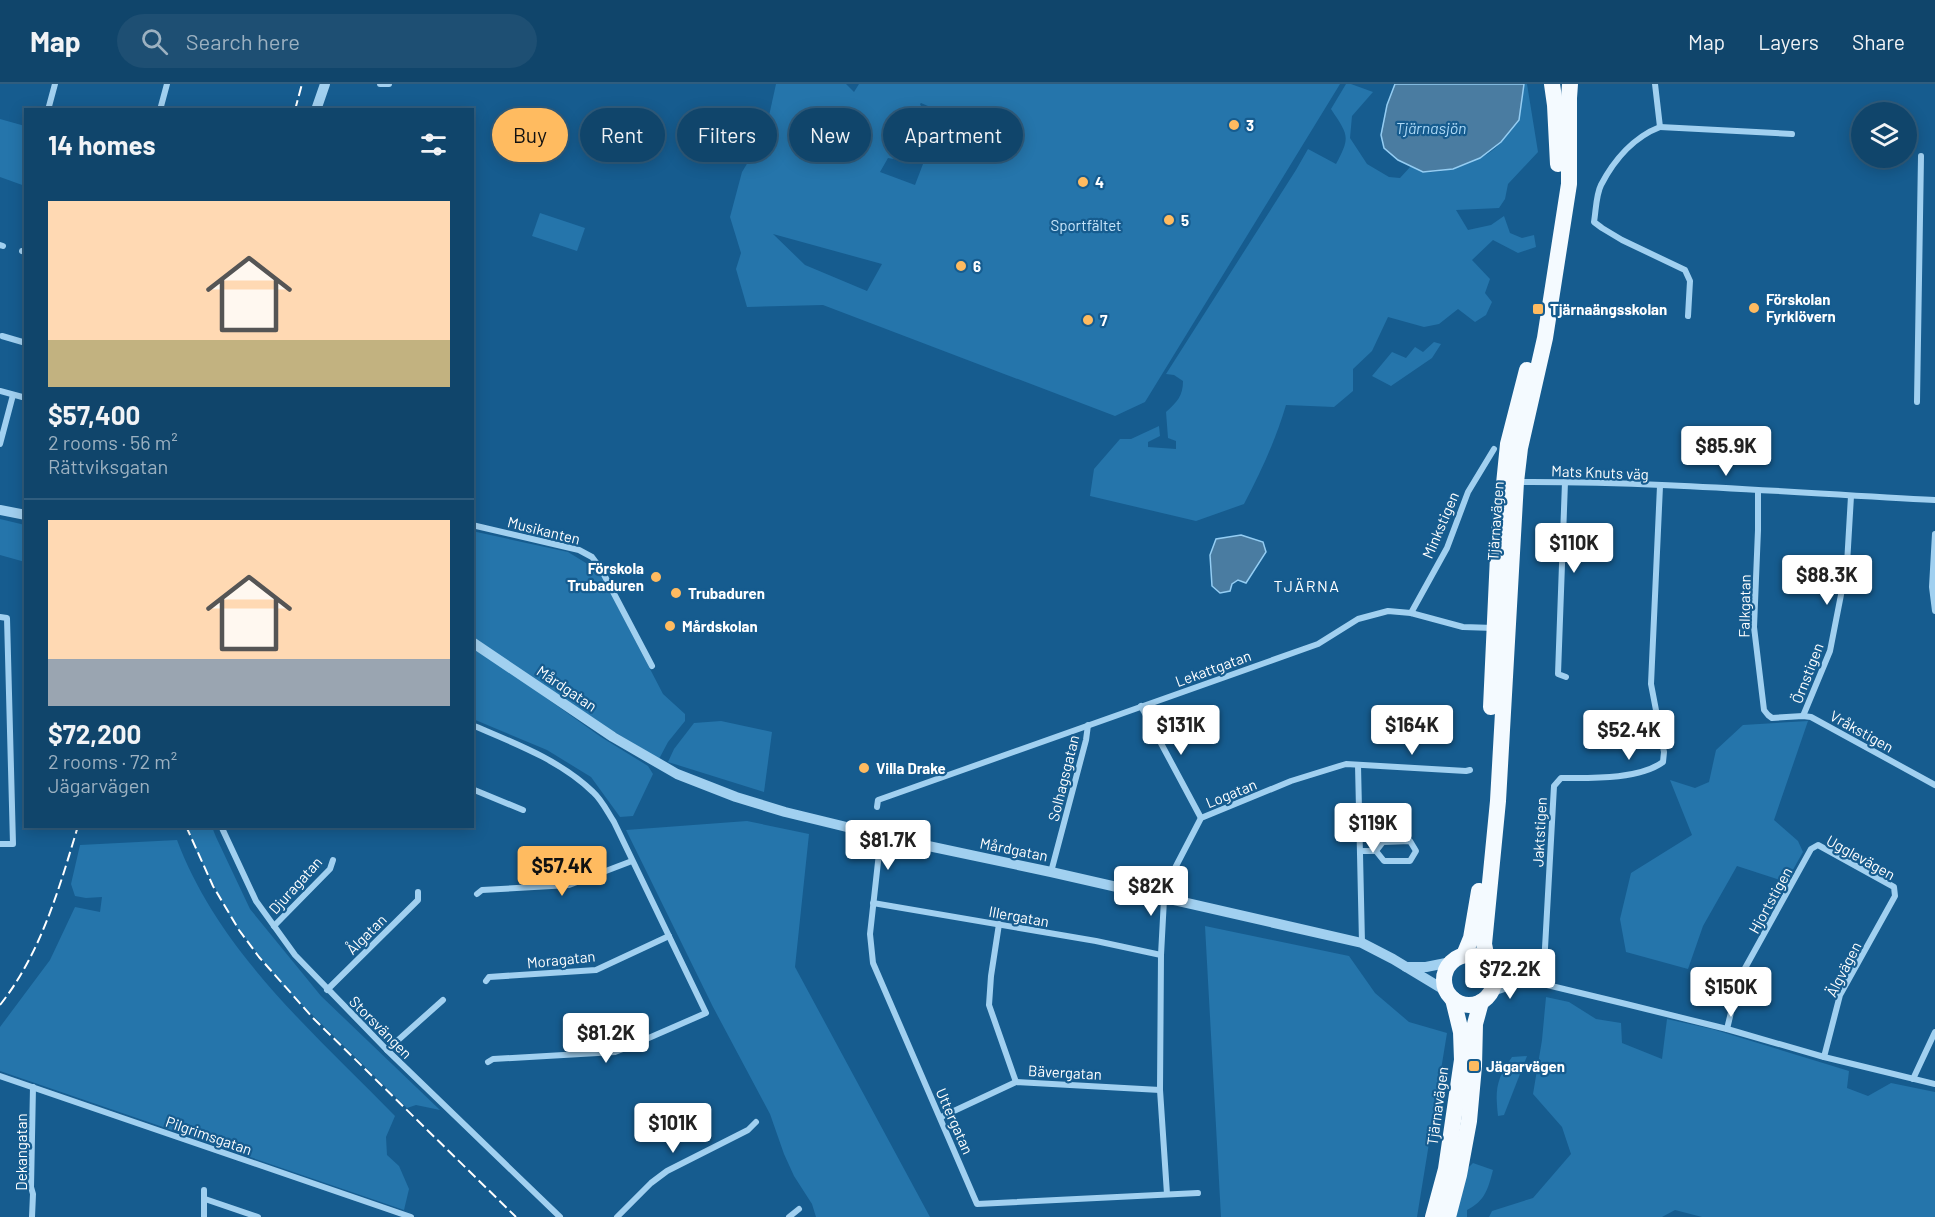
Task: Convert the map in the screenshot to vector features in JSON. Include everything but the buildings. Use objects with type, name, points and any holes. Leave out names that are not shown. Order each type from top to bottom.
[{"type":"highway","name":"Tjärnavägen","points":[[1457,958],[1471,938],[1479,891],[1488,797],[1499,534],[1508,444],[1528,366],[1559,177],[1552,84]]},
{"type":"highway","name":"Tjärnavägen","points":[[1490,967],[1484,944],[1498,801],[1516,482],[1520,447],[1545,338],[1569,184],[1570,84]]},
{"type":"highway","points":[[1475,955],[1490,967],[1494,983],[1485,998],[1466,1005],[1449,995],[1443,979],[1444,972],[1457,958],[1475,955]]},
{"type":"highway","name":"Tjärnavägen","points":[[1433,1217],[1446,1169],[1462,1059],[1461,1032],[1449,995]]},
{"type":"highway","name":"Tjärnavägen","points":[[1448,1217],[1469,1121],[1475,1024],[1485,998]]},
{"type":"street","points":[[49,108],[55,84]]},
{"type":"street","points":[[161,108],[167,84]]},
{"type":"street","points":[[316,108],[325,84]]},
{"type":"street","points":[[380,84],[388,84]]},
{"type":"street","points":[[1655,84],[1660,127]]},
{"type":"street","points":[[1688,316],[1690,281],[1685,270],[1622,240],[1594,222],[1600,187],[1616,162],[1637,139],[1660,127],[1792,134]]},
{"type":"street","points":[[1917,402],[1921,156]]},
{"type":"street","points":[[2,336],[24,342]]},
{"type":"street","points":[[0,392],[24,398]]},
{"type":"street","points":[[0,444],[12,395]]},
{"type":"street","name":"Minkstigen","points":[[1411,613],[1447,548],[1468,492],[1494,449]]},
{"type":"street","name":"Mats Knuts väg","points":[[1516,482],[1660,486],[1935,500]]},
{"type":"street","points":[[1565,482],[1558,674],[1566,677]]},
{"type":"street","name":"Jaktstigen","points":[[1543,984],[1554,786],[1561,778],[1606,778],[1655,768],[1663,762],[1664,752],[1651,684],[1660,486]]},
{"type":"street","name":"Falkgatan","points":[[1758,491],[1754,643],[1764,710],[1772,718]]},
{"type":"street","name":"Örnstigen","points":[[1803,716],[1830,651],[1847,564],[1851,496]]},
{"type":"street","points":[[0,510],[24,515]]},
{"type":"street","name":"Musikanten","points":[[474,525],[570,547],[591,557],[601,569],[652,666]]},
{"type":"street","points":[[1935,534],[1932,587],[1935,611]]},
{"type":"street","name":"Lekattgatan","points":[[877,807],[878,800],[1318,644],[1358,619],[1388,611],[1411,613],[1463,627],[1495,628]]},
{"type":"street","points":[[0,844],[13,844],[4,617]]},
{"type":"street","name":"Mårdgatan","points":[[474,643],[613,737],[677,774],[736,797],[785,812],[881,835],[1362,943],[1406,967],[1449,995]]},
{"type":"street","points":[[1141,706],[1201,818]]},
{"type":"street","name":"Vråkstigen","points":[[1772,718],[1811,717],[1935,785]]},
{"type":"street","name":"Solhagsgatan","points":[[1051,872],[1088,725]]},
{"type":"street","points":[[474,726],[543,757],[572,774],[595,794],[614,822],[706,1012],[615,1052],[493,1059],[488,1062]]},
{"type":"street","name":"Logatan","points":[[1167,1194],[1161,1090],[1161,955],[1164,899],[1175,868],[1201,818],[1291,781],[1346,764],[1470,770]]},
{"type":"street","points":[[1358,765],[1362,943]]},
{"type":"street","points":[[474,790],[523,810]]},
{"type":"street","points":[[502,810],[503,802]]},
{"type":"street","name":"Storsvängen","points":[[222,828],[256,901],[295,955],[387,1050],[560,1217]]},
{"type":"street","name":"Uttergatan","points":[[881,835],[870,934],[873,963],[977,1204],[1198,1193]]},
{"type":"street","points":[[1410,841],[1416,851],[1410,861],[1384,861],[1376,851],[1383,842],[1410,841]]},
{"type":"street","name":"Ugglevägen","points":[[1811,849],[1818,845],[1875,876],[1893,887],[1895,896]]},
{"type":"street","name":"Hjortstigen","points":[[1727,1029],[1739,979],[1811,849]]},
{"type":"street","points":[[1361,851],[1376,851]]},
{"type":"street","name":"Djuragatan","points":[[274,926],[330,869],[333,860]]},
{"type":"street","points":[[477,894],[482,890],[568,885],[632,861]]},
{"type":"street","name":"Ålgatan","points":[[327,990],[418,900],[418,892]]},
{"type":"street","name":"Älgvägen","points":[[1824,1057],[1840,994],[1895,896]]},
{"type":"street","name":"Illergatan","points":[[873,903],[1161,955]]},
{"type":"street","points":[[999,924],[989,1005],[1016,1082]]},
{"type":"street","name":"Moragatan","points":[[486,981],[489,977],[596,970],[669,936]]},
{"type":"street","points":[[1406,967],[1426,967],[1457,958]]},
{"type":"street","points":[[1490,967],[1522,983],[1543,984],[1727,1029],[1824,1057],[1935,1084]]},
{"type":"street","points":[[1485,998],[1522,983]]},
{"type":"street","points":[[387,1050],[443,1000]]},
{"type":"street","points":[[1913,1079],[1935,1032]]},
{"type":"street","name":"Pilgrimsgatan","points":[[0,1076],[410,1217]]},
{"type":"street","name":"Bävergatan","points":[[941,1117],[1016,1082],[1161,1090]]},
{"type":"street","name":"Dekangatan","points":[[32,1217],[33,1088]]},
{"type":"street","points":[[616,1217],[651,1183],[667,1171],[748,1130],[756,1122]]},
{"type":"street","points":[[204,1190],[204,1217]]},
{"type":"street","points":[[205,1199],[258,1217]]},
{"type":"street","points":[[789,1217],[799,1209]]},
{"type":"green space","name":"Sportfältet","points":[[776,84],[846,84],[854,92],[859,84],[1340,84],[1145,402],[1115,416],[823,305],[747,307],[736,269],[741,253],[730,217],[742,172],[748,162],[777,162],[777,108],[771,108]],"holes":[[[773,234],[882,264],[867,291],[805,265]]]},
{"type":"green space","points":[[1346,84],[1373,92],[1352,116],[1350,138],[1367,164],[1389,177],[1400,178],[1411,166],[1424,172],[1444,171],[1477,160],[1496,148],[1513,121],[1524,84],[1527,84],[1538,152],[1508,184],[1505,199],[1499,208],[1456,210],[1468,230],[1491,225],[1504,216],[1510,233],[1522,238],[1534,235],[1536,247],[1518,253],[1493,240],[1472,260],[1490,279],[1485,293],[1492,302],[1486,315],[1475,322],[1458,309],[1439,324],[1424,327],[1388,317],[1372,351],[1353,369],[1353,391],[1334,407],[1286,405],[1268,455],[1244,504],[1196,521],[1090,496],[1094,469],[1120,439],[1131,439],[1159,426],[1160,436],[1148,442],[1148,447],[1176,449],[1176,441],[1168,438],[1166,412],[1179,398],[1183,381],[1174,375],[1166,374],[1308,149],[1336,164],[1344,147],[1345,136],[1344,130],[1331,109]]},
{"type":"green space","points":[[0,119],[24,126],[24,186],[0,177]]},
{"type":"green space","points":[[540,213],[585,228],[577,251],[532,236]]},
{"type":"green space","points":[[1434,342],[1441,344],[1432,358],[1391,386],[1372,376],[1392,352],[1406,358],[1415,347],[1423,352]]},
{"type":"green space","points":[[0,519],[24,525],[24,562],[0,555]]},
{"type":"green space","points":[[474,531],[568,552],[599,571],[663,694],[685,714],[685,721],[668,742],[659,759],[608,728],[474,639]]},
{"type":"green space","points":[[474,646],[601,737],[648,766],[653,774],[633,816],[620,817],[591,777],[547,750],[474,719]]},
{"type":"green space","points":[[721,721],[772,732],[764,792],[668,762],[674,749],[694,723]]},
{"type":"green space","points":[[1808,721],[1774,820],[1798,841],[1803,852],[1786,882],[1737,866],[1703,926],[1688,969],[1626,952],[1620,919],[1631,873],[1692,835],[1670,780],[1695,788],[1709,782],[1716,750],[1743,725]]},
{"type":"green space","points":[[747,821],[809,834],[795,967],[930,1217],[816,1217],[812,1204],[794,1176],[784,1154],[770,1114],[713,1007],[626,830]]},
{"type":"green space","points":[[188,828],[212,828],[250,909],[321,996],[440,1110],[416,1105],[407,1108],[283,986],[233,922],[194,847]]},
{"type":"green space","points":[[177,840],[195,881],[217,919],[243,955],[302,1022],[395,1116],[386,1137],[387,1155],[399,1166],[409,1189],[404,1210],[0,1071],[0,1027],[50,960],[75,907],[100,912],[102,897],[75,896],[71,884],[80,845]]},
{"type":"green space","points":[[1205,926],[1349,956],[1375,993],[1409,1022],[1447,1033],[1417,1217],[1221,1217]]},
{"type":"green space","points":[[1546,997],[1569,1002],[1596,1019],[1621,1023],[1622,1043],[1662,1059],[1667,1019],[1712,1029],[1849,1071],[1847,1088],[1868,1096],[1891,1083],[1935,1092],[1935,1217],[1702,1217],[1675,1210],[1662,1217],[1489,1217],[1492,1211],[1533,1198],[1571,1154],[1562,1127],[1533,1094]]},
{"type":"green space","points":[[1527,1056],[1504,1115],[1498,1116],[1497,1092],[1503,1072],[1512,1057]]},
{"type":"green space","points":[[1473,1163],[1493,1170],[1487,1189],[1478,1203],[1467,1210],[1467,1217],[1453,1217],[1465,1171]]},
{"type":"water","name":"Tjärnasjön","points":[[1395,84],[1524,84],[1519,120],[1501,142],[1480,158],[1453,169],[1423,172],[1398,160],[1384,148],[1381,135],[1387,105]]},
{"type":"water","points":[[1241,535],[1263,542],[1266,552],[1246,583],[1238,580],[1232,584],[1230,591],[1220,593],[1212,586],[1210,555],[1216,539]]},
{"type":"railway","points":[[296,108],[302,84]]},
{"type":"railway","points":[[0,1005],[27,964],[38,942],[56,897],[77,828]]},
{"type":"railway","points":[[187,828],[213,886],[239,930],[259,957],[313,1018],[516,1217]]},
{"type":"place","name":"3","points":[[1234,125]]},
{"type":"place","name":"4","points":[[1083,182]]},
{"type":"place","name":"5","points":[[1169,220]]},
{"type":"place","name":"6","points":[[961,266]]},
{"type":"place","name":"Förskolan Fyrklövern","points":[[1754,308]]},
{"type":"place","name":"Tjärnaängsskolan","points":[[1538,309]]},
{"type":"place","name":"7","points":[[1088,320]]},
{"type":"place","name":"Förskola Trubaduren","points":[[656,577]]},
{"type":"place","name":"Trubaduren","points":[[676,593]]},
{"type":"place","name":"Mårdskolan","points":[[670,626]]},
{"type":"place","name":"Villa Drake","points":[[864,768]]},
{"type":"place","name":"Jägarvägen","points":[[1474,1066]]},
{"type":"district","name":"TJÄRNA","points":[[1307,585]]}]
